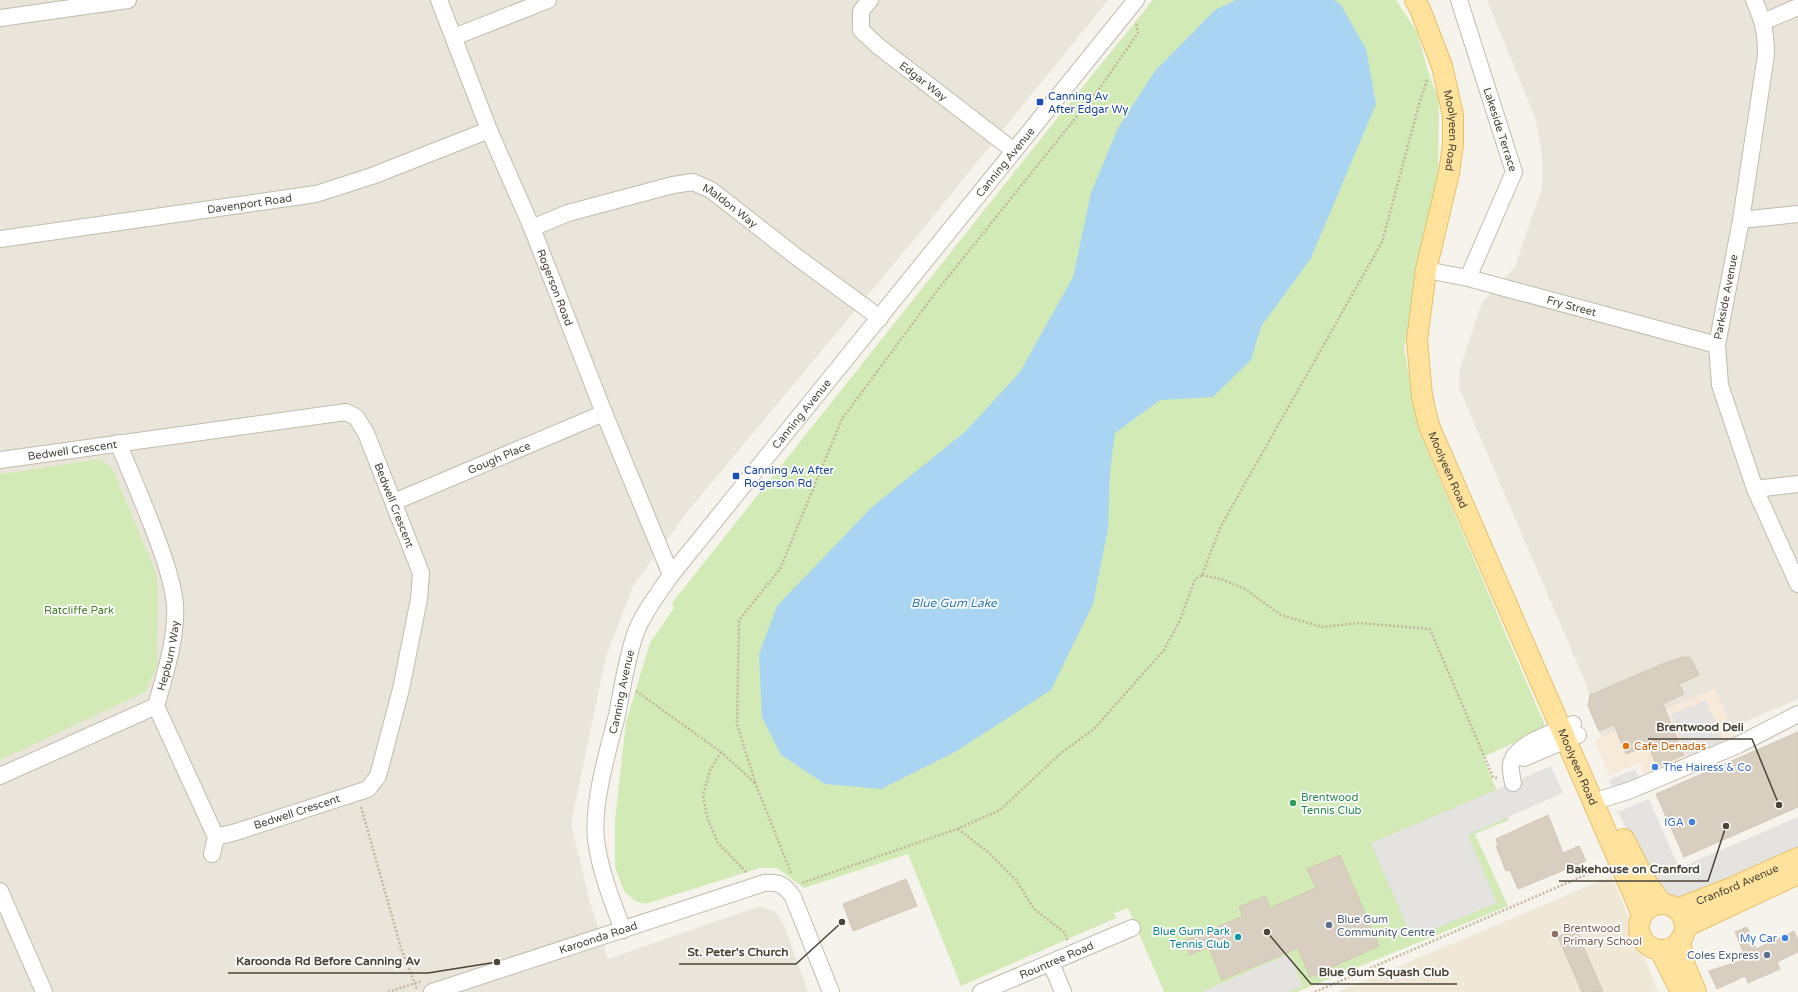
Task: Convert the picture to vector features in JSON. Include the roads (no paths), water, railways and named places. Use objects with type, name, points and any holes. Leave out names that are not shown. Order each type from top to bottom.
[{"type":"main road","name":"Moolyeen Road","points":[[1415,0],[1423,16],[1442,66],[1453,115],[1453,144],[1433,272]]},
{"type":"main road","name":"Moolyeen Road","points":[[1430,0],[1452,52],[1461,99],[1464,130],[1463,158],[1416,340],[1422,396],[1429,426],[1570,732],[1599,800],[1619,860],[1642,914]]},
{"type":"main road","name":"Moolyeen Road","points":[[1599,800],[1645,880],[1669,906],[1682,916],[1685,966],[1696,992]]},
{"type":"main road","name":"Cranford Avenue","points":[[1669,906],[1731,888],[1798,858]]},
{"type":"main road","name":"Cranford Avenue","points":[[1683,934],[1798,874]]},
{"type":"main road","points":[[1669,906],[1654,905],[1642,914],[1638,930],[1646,944],[1660,950],[1681,992]]},
{"type":"main road","points":[[1660,950],[1676,945],[1683,934]]},
{"type":"street","points":[[0,18],[128,0]]},
{"type":"street","name":"Rogerson Road","points":[[439,0],[488,130],[532,228],[604,412],[671,575]]},
{"type":"street","points":[[454,37],[548,0]]},
{"type":"street","name":"Edgar Way","points":[[870,0],[861,11],[861,30],[878,46],[1014,151]]},
{"type":"street","name":"Lakeside Terrace","points":[[1459,0],[1514,172],[1468,278]]},
{"type":"street","name":"Parkside Avenue","points":[[1754,0],[1763,22],[1766,36],[1766,55],[1741,220],[1717,345],[1720,385],[1755,489],[1798,584]]},
{"type":"street","name":"Canning Avenue","points":[[623,930],[599,858],[596,839],[596,823],[600,792],[623,685],[636,632],[646,612],[671,575],[1132,5]]},
{"type":"street","points":[[1763,22],[1798,7]]},
{"type":"street","name":"Davenport Road","points":[[0,239],[316,194],[372,176],[488,130]]},
{"type":"street","name":"Maldon Way","points":[[532,228],[568,213],[673,185],[693,182],[711,190],[798,258],[880,318]]},
{"type":"street","points":[[1741,220],[1798,214]]},
{"type":"street","name":"Fry Street","points":[[1433,272],[1468,278],[1717,345]]},
{"type":"street","name":"Bedwell Crescent","points":[[0,460],[346,412],[356,417],[366,433],[394,502],[420,573],[419,599],[400,688],[378,776],[368,789],[236,832],[216,837]]},
{"type":"street","name":"Gough Place","points":[[394,502],[604,412]]},
{"type":"street","name":"Hepburn Way","points":[[0,776],[156,706],[167,667],[174,626],[175,604],[171,581],[161,549],[118,443]]},
{"type":"street","points":[[1755,489],[1798,484]]},
{"type":"street","points":[[156,706],[216,837],[212,854]]},
{"type":"street","points":[[1599,800],[1628,791],[1738,745],[1798,714]]},
{"type":"street","points":[[1513,783],[1511,765],[1514,756],[1524,758],[1570,732]]},
{"type":"street","name":"Karoonda Road","points":[[432,992],[623,930],[758,880],[783,884],[793,896],[831,992]]},
{"type":"street","points":[[0,891],[4,914],[44,992]]},
{"type":"street","name":"Rountree Road","points":[[981,992],[1132,928]]},
{"type":"street","points":[[1051,963],[1063,992]]},
{"type":"water","name":"Blue Gum Lake","points":[[1236,0],[1334,0],[1341,5],[1366,49],[1376,104],[1311,258],[1261,327],[1251,360],[1213,397],[1160,400],[1115,433],[1110,471],[1108,529],[1093,604],[1051,690],[955,752],[881,789],[825,784],[781,755],[762,717],[759,654],[777,606],[872,507],[966,431],[1020,372],[1073,277],[1091,193],[1118,128],[1155,71],[1215,10]]},
{"type":"place","name":"Canning Av After Edgar Wy","points":[[1040,102]]},
{"type":"place","name":"Canning Av After Rogerson Rd","points":[[736,476]]},
{"type":"place","name":"Cafe Denadas","points":[[1626,746]]},
{"type":"place","name":"The Hairess & Co","points":[[1655,767]]},
{"type":"place","name":"Brentwood Tennis Club","points":[[1293,803]]},
{"type":"place","name":"Brentwood Deli","points":[[1779,805]]},
{"type":"place","name":"IGA","points":[[1692,822]]},
{"type":"place","name":"Bakehouse on Cranford","points":[[1726,826]]},
{"type":"place","name":"St. Peter's Church","points":[[842,922]]},
{"type":"place","name":"Blue Gum Community Centre","points":[[1329,925]]},
{"type":"place","name":"Blue Gum Squash Club","points":[[1267,932]]},
{"type":"place","name":"Brentwood Primary School","points":[[1555,934]]},
{"type":"place","name":"Blue Gum Park Tennis Club","points":[[1238,937]]},
{"type":"place","name":"My Car","points":[[1785,938]]},
{"type":"place","name":"Coles Express","points":[[1767,955]]},
{"type":"place","name":"Karoonda Rd Before Canning Av","points":[[497,962]]},
{"type":"park label","name":"Ratcliffe Park","points":[[79,610]]}]
